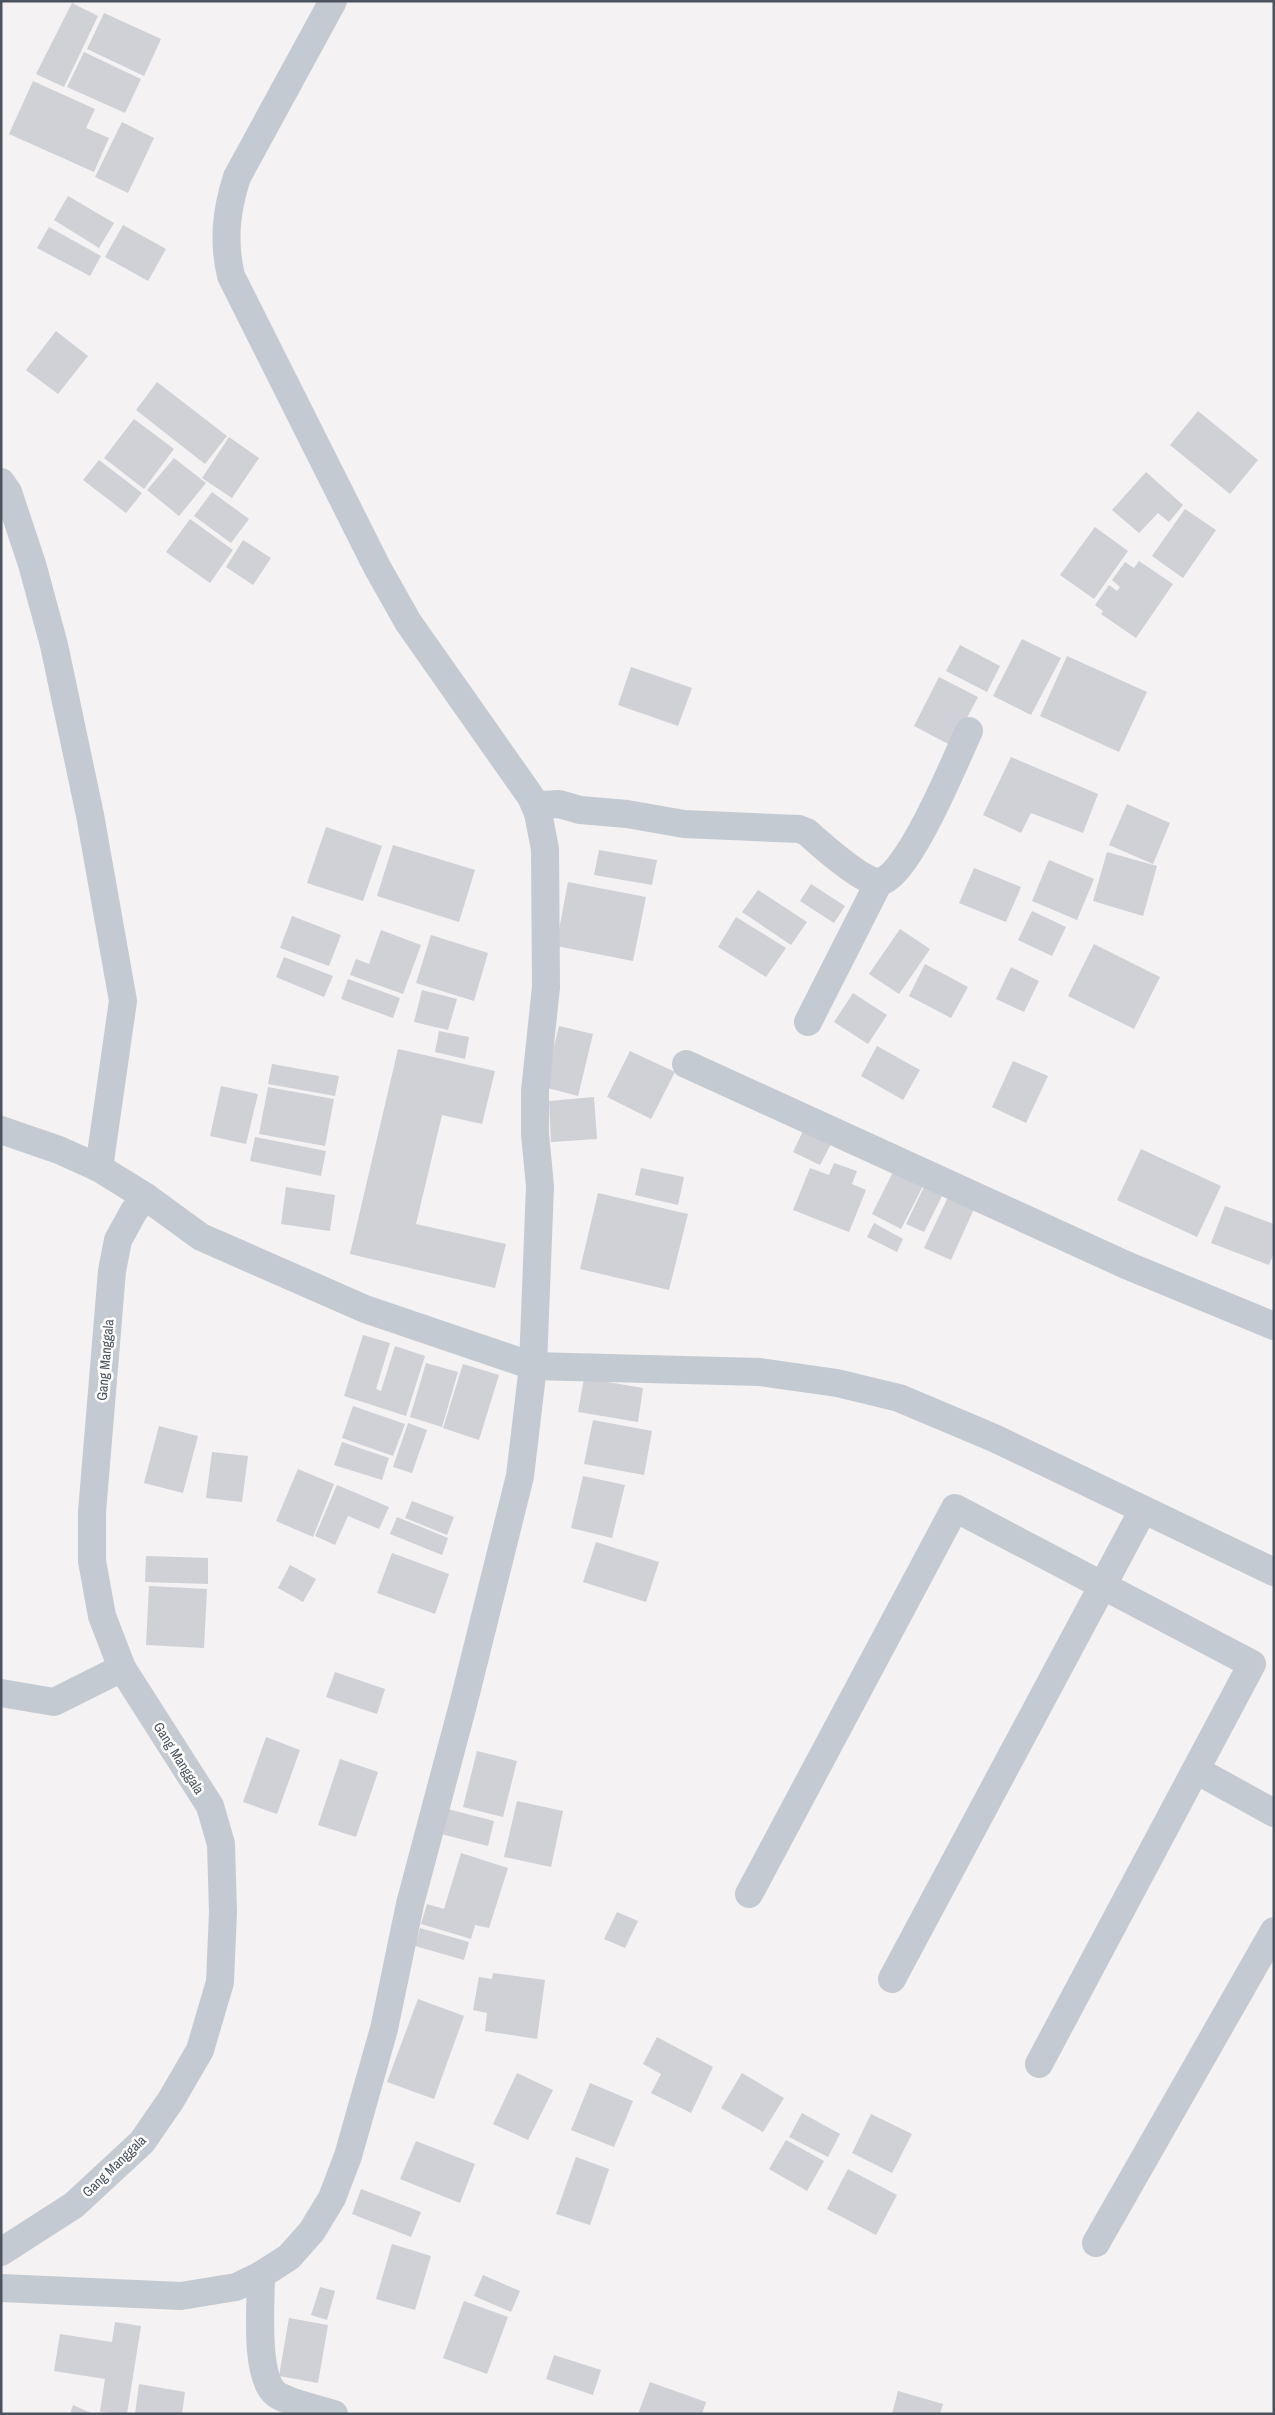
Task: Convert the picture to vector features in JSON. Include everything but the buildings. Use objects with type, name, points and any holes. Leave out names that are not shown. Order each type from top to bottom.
[{"type":"street","points":[[1,2288],[181,2296],[236,2287],[262,2275],[289,2257],[312,2231],[332,2198],[348,2156],[384,2029],[410,1904],[464,1702],[520,1476],[533,1366],[540,1186],[535,1134],[535,1091],[546,987],[545,849],[538,813],[516,774],[399,606],[307,430],[231,276],[226,252],[229,202],[237,177],[333,1]]},
{"type":"street","points":[[1,482],[8,492],[32,564],[54,645],[90,815],[123,1001],[99,1168]]},
{"type":"street","points":[[538,813],[541,805],[559,804],[580,810],[626,814],[684,824],[798,829],[807,832],[872,882],[879,882],[889,879],[919,839],[969,731]]},
{"type":"street","points":[[808,1022],[879,882]]},
{"type":"street","points":[[686,1064],[1126,1265],[1274,1326]]},
{"type":"street","points":[[1,1130],[59,1150],[99,1168],[146,1197],[201,1237],[365,1309],[533,1366],[760,1372],[837,1383],[899,1398],[994,1438],[1274,1572]]},
{"type":"street","name":"Gang Manggala","points":[[1,2252],[74,2205],[142,2142],[171,2100],[200,2050],[220,1982],[223,1912],[221,1844],[210,1806],[122,1668],[102,1616],[92,1561],[92,1512],[112,1271],[118,1240],[134,1211],[146,1197]]},
{"type":"street","points":[[749,1894],[955,1508],[1252,1664],[1039,2064]]},
{"type":"street","points":[[892,1979],[1143,1510]]},
{"type":"street","points":[[1,1693],[54,1702],[122,1668]]},
{"type":"street","points":[[1196,1770],[1274,1814]]},
{"type":"street","points":[[1096,2243],[1274,1931]]},
{"type":"street","points":[[262,2275],[262,2358],[265,2380],[276,2394],[334,2414]]}]
